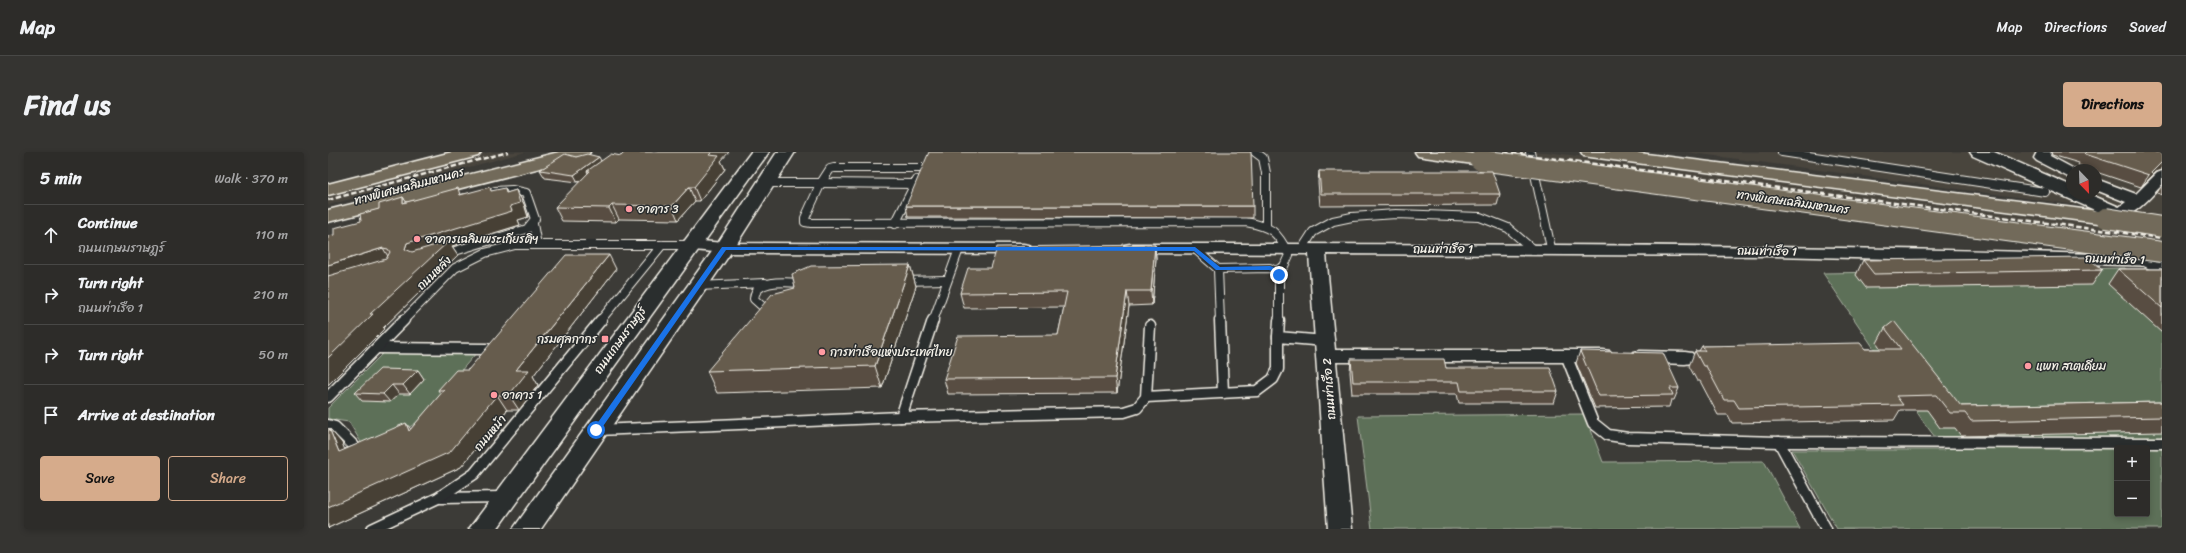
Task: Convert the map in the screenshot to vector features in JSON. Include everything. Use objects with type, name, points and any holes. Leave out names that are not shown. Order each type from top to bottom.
[{"type":"highway","points":[[328,178],[427,152]]},
{"type":"highway","name":"ทางพิเศษเฉลิมมหานคร","points":[[328,190],[472,152]]},
{"type":"highway","name":"ทางพิเศษเฉลิมมหานคร","points":[[333,212],[536,152]]},
{"type":"highway","points":[[333,212],[581,152]]},
{"type":"highway","name":"ทางพิเศษเฉลิมมหานคร","points":[[1424,152],[2162,252]]},
{"type":"highway","name":"ทางพิเศษเฉลิมมหานคร","points":[[1597,153],[2162,226]]},
{"type":"street","name":"ถนนเกษมราษฎร์","points":[[482,529],[760,152]]},
{"type":"street","points":[[526,529],[698,286],[786,152]]},
{"type":"street","points":[[1979,152],[2066,191]]},
{"type":"street","points":[[2044,152],[2042,158],[2066,171]]},
{"type":"street","points":[[2118,214],[2138,201],[2162,176]]},
{"type":"street","points":[[2102,186],[2138,201]]},
{"type":"street","points":[[2086,200],[2162,233]]},
{"type":"street","points":[[690,245],[724,248],[1037,249]]},
{"type":"street","name":"ถนนท่าเรือ 1","points":[[1116,249],[1551,248],[1829,252],[2162,261]]},
{"type":"street","name":"ถนนท่าเรือ 2","points":[[1301,249],[1325,349],[1340,529]]},
{"type":"street","points":[[1325,349],[1685,358]]},
{"type":"lane","points":[[1254,152],[1263,158],[1266,173],[1266,226]]},
{"type":"lane","points":[[1530,152],[1551,248]]},
{"type":"lane","points":[[1782,152],[2045,192]]},
{"type":"lane","points":[[895,224],[928,159]]},
{"type":"lane","points":[[923,168],[830,169],[805,218],[805,222],[895,224],[1246,222],[1266,226],[1276,231],[1301,249]]},
{"type":"lane","points":[[766,183],[915,184]]},
{"type":"lane","points":[[485,191],[512,190],[526,193],[535,219],[533,224],[537,244]]},
{"type":"lane","points":[[1276,271],[1284,266],[1289,255],[1301,249],[1309,236],[1319,227],[1339,219],[1375,215],[1480,217],[1493,220],[1512,229],[1530,248]]},
{"type":"lane","points":[[434,257],[517,233],[533,224]]},
{"type":"lane","name":"ถนนหลัง","points":[[328,397],[455,268],[464,262],[485,253],[515,245],[537,244],[690,245]]},
{"type":"lane","points":[[568,257],[578,245]]},
{"type":"lane","name":"ถนนหน้า","points":[[372,529],[439,498],[459,486],[474,474],[662,245]]},
{"type":"lane","points":[[462,249],[464,262]]},
{"type":"lane","points":[[901,417],[946,280],[959,249]]},
{"type":"lane","points":[[1146,397],[1257,391],[1273,379],[1278,369],[1279,275],[1276,271],[1270,268],[1218,269],[1195,249]]},
{"type":"lane","points":[[2141,260],[2162,271]]},
{"type":"lane","points":[[1218,269],[1222,393]]},
{"type":"lane","points":[[890,281],[946,280]]},
{"type":"lane","points":[[698,286],[772,283],[800,286],[818,282]]},
{"type":"lane","points":[[772,283],[757,289],[753,296],[764,308],[772,310]]},
{"type":"lane","points":[[596,430],[901,417],[1114,414],[1134,411],[1143,404],[1146,397],[1150,326]]},
{"type":"lane","points":[[1278,337],[1325,349]]},
{"type":"lane","points":[[377,348],[489,346],[477,360]]},
{"type":"lane","points":[[1566,355],[1593,423],[1608,435],[1628,438],[1779,442],[2162,443]]},
{"type":"lane","points":[[328,425],[341,432],[358,450],[375,446]]},
{"type":"lane","points":[[1779,442],[1826,529]]},
{"type":"lane","points":[[439,498],[505,497]]},
{"type":"shaded area","points":[[490,152],[525,152],[328,205],[328,195]]},
{"type":"shaded area","points":[[1453,152],[1547,152],[2162,233],[2162,247]]},
{"type":"shaded area","points":[[1686,152],[1968,152],[2066,194],[2066,200],[2079,200],[2098,208]]},
{"type":"shaded area","points":[[1986,152],[2162,152],[2162,218],[2128,214],[2096,200],[2102,200],[2102,164],[2066,164],[2066,187]]},
{"type":"green space","points":[[2125,268],[2162,301],[2162,529],[1837,529],[1792,450],[1945,450],[1925,424],[1823,273]]},
{"type":"green space","points":[[385,351],[478,351],[416,423],[393,437],[362,444],[349,422],[328,419],[328,408]]},
{"type":"green space","points":[[1585,414],[1603,462],[1764,461],[1800,529],[1372,529],[1358,416]]},
{"type":"building","points":[[625,152],[712,152],[709,155],[719,156],[694,187],[689,187],[672,206],[612,205],[609,208],[555,207],[590,171],[587,171],[611,154],[621,156]]},
{"type":"building","points":[[929,152],[1251,152],[1253,206],[906,206]]},
{"type":"building","points":[[2087,152],[2162,152],[2162,162],[2149,175],[2085,154]]},
{"type":"building","points":[[565,154],[576,157],[587,154],[599,157],[574,175],[540,170]]},
{"type":"building","points":[[1319,171],[1492,171],[1500,194],[1321,194]]},
{"type":"building","points":[[490,187],[491,191],[505,188],[506,193],[516,190],[520,203],[510,206],[512,211],[407,243],[405,249],[412,252],[449,241],[370,314],[373,314],[328,358],[328,276],[386,259],[390,252],[388,249],[383,248],[328,265],[328,236],[334,235],[334,228],[361,221],[360,214],[379,209],[379,204],[403,197],[403,203],[458,188],[460,195]]},
{"type":"building","points":[[1155,245],[1151,291],[1127,291],[1115,378],[944,379],[958,336],[1058,335],[1067,292],[960,293],[968,268],[991,268],[997,247]]},
{"type":"building","points":[[566,255],[609,255],[516,370],[529,370],[509,395],[497,395],[450,452],[328,507],[328,429],[329,428],[339,452],[406,423],[409,431],[444,390],[438,390],[456,370],[468,370]]},
{"type":"building","points":[[2088,257],[2102,270],[1874,274],[1863,260]]},
{"type":"building","name":"การท่าเรือแห่งประเทศไทย","points":[[910,265],[875,366],[707,371],[772,294],[795,288],[792,274],[811,266]]},
{"type":"building","points":[[2118,269],[2162,269],[2162,308]]},
{"type":"building","points":[[1894,321],[1961,406],[2162,402],[2162,417],[1971,421],[1965,413],[1950,413],[1936,395],[1896,396],[1903,405],[1739,408],[1734,400],[1724,400],[1706,366],[1703,366],[1695,351],[1705,351],[1702,346],[1860,343],[1865,349],[1901,349],[1885,328]]},
{"type":"building","points":[[1580,351],[1663,353],[1679,388],[1670,388],[1673,395],[1599,396]]},
{"type":"building","points":[[1351,359],[1444,359],[1446,368],[1550,368],[1558,391],[1461,391],[1459,382],[1353,382]]},
{"type":"building","points":[[380,369],[418,370],[403,385],[392,385],[383,394],[355,393]]},
{"type":"railway","points":[[328,200],[508,152]]},
{"type":"railway","points":[[1504,152],[2162,238]]},
{"type":"place","name":"อาคาร 3","points":[[629,209]]},
{"type":"place","name":"อาคารเฉลิมพระเกียรติฯ","points":[[417,239]]},
{"type":"place","name":"กรมศุลกากร","points":[[605,339]]},
{"type":"place","name":"การท่าเรือแห่งประเทศไทย","points":[[822,352]]},
{"type":"place","name":"แพท สเตเดียม","points":[[2028,366]]},
{"type":"place","name":"อาคาร 1","points":[[494,395]]},
{"type":"route","points":[[596,430],[724,248],[1195,249],[1202,257],[1218,269],[1270,268],[1276,271],[1279,275]]}]
